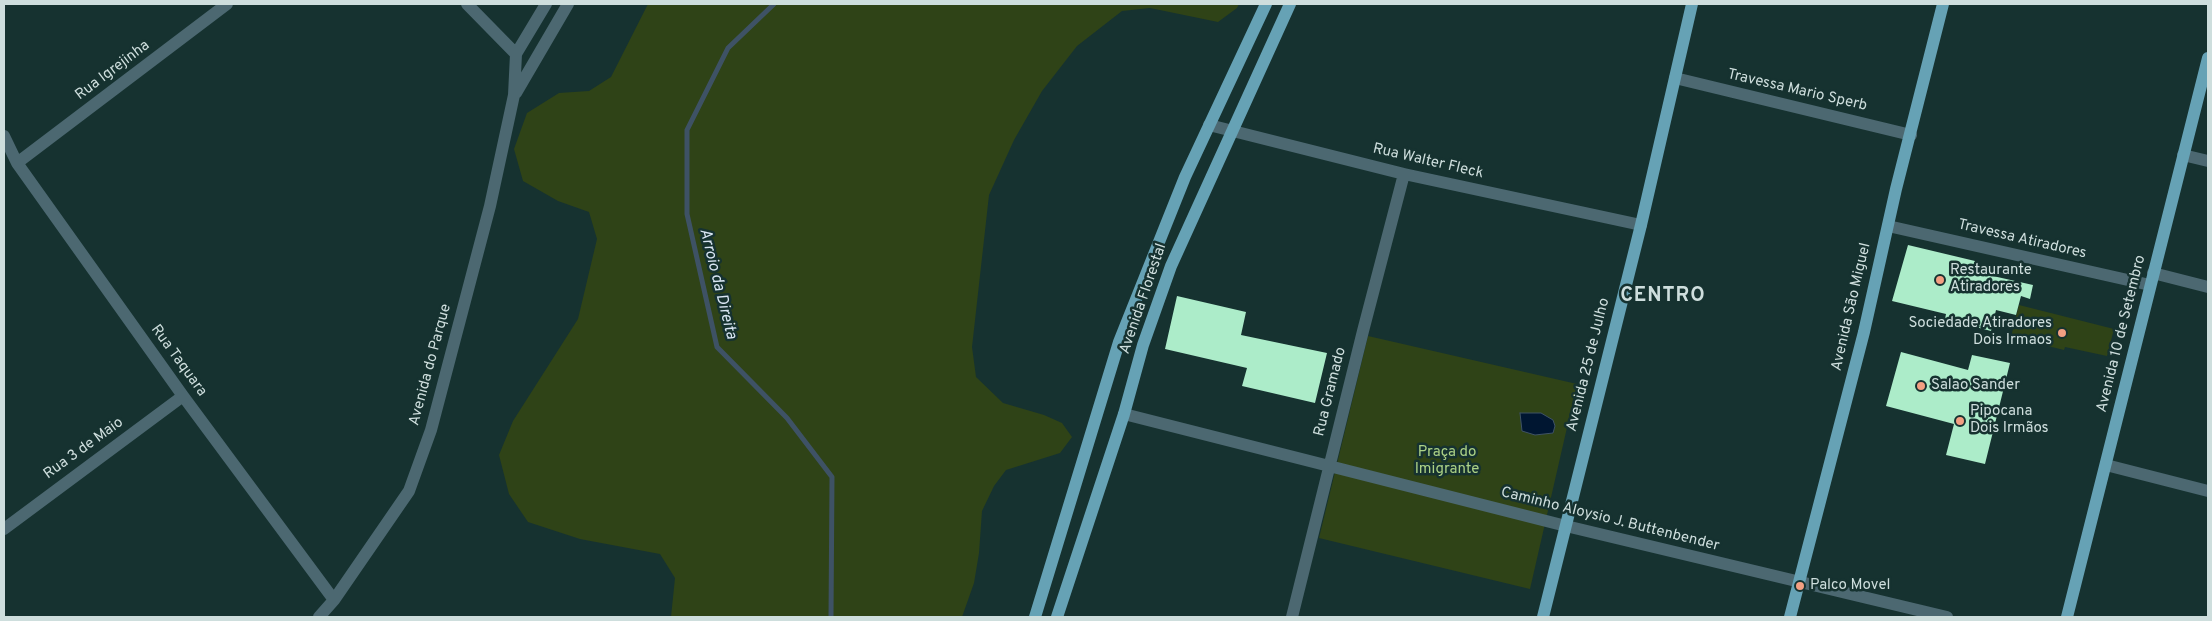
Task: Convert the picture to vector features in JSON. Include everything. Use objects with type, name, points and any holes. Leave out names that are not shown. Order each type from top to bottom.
[{"type":"main road","name":"Avenida Florestal","points":[[1035,617],[1119,342],[1185,177],[1266,4]]},
{"type":"main road","name":"Avenida Florestal","points":[[1057,617],[1124,414],[1143,345],[1171,266],[1290,4]]},
{"type":"main road","name":"Avenida 25 de Julho","points":[[1543,617],[1641,225],[1692,4]]},
{"type":"main road","name":"Avenida São Miguel","points":[[1790,617],[1864,332],[1943,4]]},
{"type":"main road","name":"Avenida 10 de Setembro","points":[[2067,617],[2208,58]]},
{"type":"street","name":"Rua Igrejinha","points":[[17,163],[227,4]]},
{"type":"street","points":[[467,4],[516,54]]},
{"type":"street","name":"Avenida do Parque","points":[[319,617],[334,600],[409,491],[431,430],[469,288],[514,95],[516,54],[546,4]]},
{"type":"street","name":"Avenida do Parque","points":[[514,95],[568,4]]},
{"type":"street","name":"Travessa Mario Sperb","points":[[1675,78],[1911,134]]},
{"type":"street","name":"Rua Walter Fleck","points":[[1209,125],[1404,174],[1641,225]]},
{"type":"street","name":"Rua Taquara","points":[[4,136],[17,163],[183,396],[334,600]]},
{"type":"street","points":[[2183,155],[2208,161]]},
{"type":"street","name":"Rua Gramado","points":[[1292,617],[1404,174]]},
{"type":"street","name":"Travessa Atiradores","points":[[1888,226],[2151,279],[2208,287]]},
{"type":"street","name":"Rua 3 de Maio","points":[[4,529],[183,396]]},
{"type":"street","name":"Caminho Aloysio J. Buttenbender","points":[[1124,414],[1566,526],[1947,617]]},
{"type":"street","points":[[2106,465],[2208,491]]},
{"type":"green space","points":[[648,4],[1239,4],[1237,8],[1218,22],[1150,8],[1122,11],[1077,46],[1042,91],[1014,140],[989,195],[972,347],[976,377],[1003,403],[1044,415],[1062,423],[1072,437],[1060,453],[1006,470],[994,486],[982,511],[979,553],[974,583],[962,617],[671,617],[675,578],[660,554],[580,539],[528,522],[509,494],[499,455],[513,421],[578,319],[597,239],[589,212],[558,201],[523,181],[514,149],[527,113],[559,93],[589,91],[611,77]]},
{"type":"green space","name":"Sociedade Atiradores Dois Irmaos","points":[[2019,305],[2114,329],[2107,356],[2065,347],[2064,350],[2011,337]]},
{"type":"green space","name":"Praça do Imigrante","points":[[1368,336],[1577,384],[1530,589],[1319,538]]},
{"type":"water","points":[[1520,413],[1541,413],[1553,420],[1555,426],[1553,433],[1535,435],[1522,431]]},
{"type":"building","name":"Restaurante Atiradores","points":[[1908,245],[1975,261],[1973,268],[1985,271],[1984,274],[2033,285],[2030,299],[2021,296],[2016,315],[1996,310],[1991,331],[1945,319],[1946,314],[1892,301]]},
{"type":"building","points":[[1177,296],[1246,312],[1241,335],[1327,353],[1315,403],[1242,386],[1247,368],[1165,349]]},
{"type":"building","points":[[1901,352],[1968,370],[1972,355],[2010,363],[1985,464],[1946,455],[1954,424],[1886,406]]},
{"type":"waterway","name":"Arroio da Direita","points":[[774,4],[728,48],[687,130],[687,214],[717,347],[787,418],[832,477],[831,617]]},
{"type":"place","name":"Restaurante Atiradores","points":[[1940,280]]},
{"type":"place","name":"Sociedade Atiradores Dois Irmaos","points":[[2062,333]]},
{"type":"place","name":"Salao Sander","points":[[1921,386]]},
{"type":"place","name":"Pipocana Dois Irmãos","points":[[1960,421]]},
{"type":"place","name":"Palco Movel","points":[[1800,586]]},
{"type":"district","name":"CENTRO","points":[[1663,297]]}]
